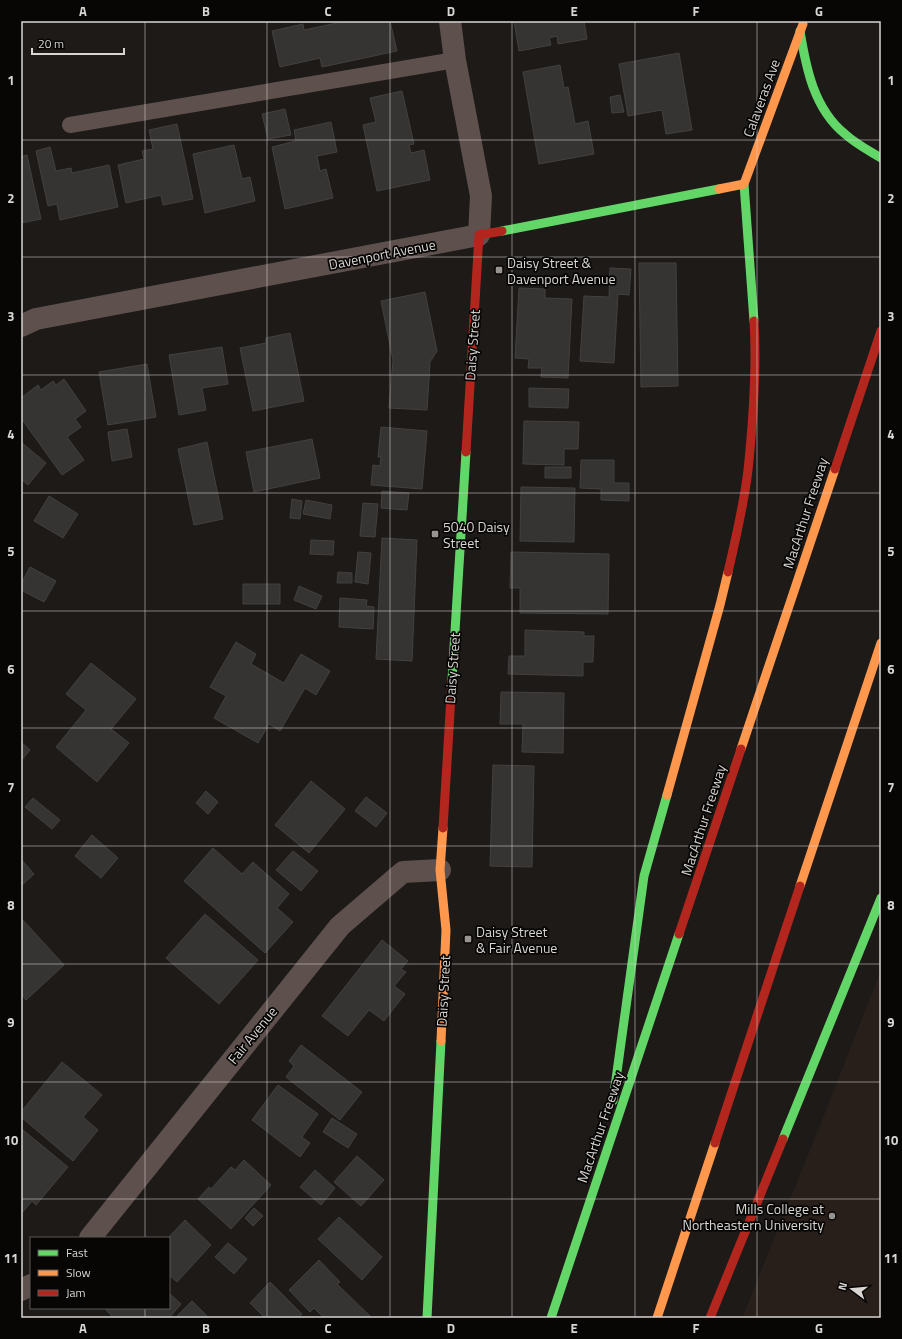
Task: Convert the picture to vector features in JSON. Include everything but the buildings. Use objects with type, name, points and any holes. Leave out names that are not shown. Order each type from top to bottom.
[{"type":"main road","name":"Calaveras Ave","points":[[744,184],[804,21]]},
{"type":"main road","points":[[800,31],[803,55],[810,80],[820,105],[835,126],[856,144],[881,158]]},
{"type":"main road","points":[[605,1155],[644,876],[720,605],[736,537],[748,471],[753,402],[755,338],[744,184]]},
{"type":"main road","name":"Davenport Avenue","points":[[479,236],[744,184]]},
{"type":"main road","name":"Daisy Street","points":[[427,1318],[446,930],[440,870],[479,236]]},
{"type":"main road","name":"MacArthur Freeway","points":[[551,1315],[881,331]]},
{"type":"main road","points":[[657,1318],[881,643]]},
{"type":"main road","points":[[710,1318],[881,898]]},
{"type":"street","name":"Daisy Street","points":[[450,21],[455,60],[481,196],[479,236]]},
{"type":"street","name":"Davenport Avenue","points":[[21,326],[36,319],[479,236]]},
{"type":"street","name":"Fair Avenue","points":[[91,1237],[340,926],[403,872],[440,870]]},
{"type":"lane","points":[[70,125],[455,60]]},
{"type":"shaded area","name":"Mills College at Northeastern University","points":[[881,970],[881,1318],[742,1318],[825,1113]]},
{"type":"traffic: fast","points":[[800,31],[805,59],[813,87],[826,113],[834,124],[849,138],[881,158]]},
{"type":"traffic: fast","points":[[744,184],[754,321]]},
{"type":"traffic: fast","points":[[502,231],[719,189]]},
{"type":"traffic: fast","points":[[452,680],[466,452]]},
{"type":"traffic: fast","points":[[613,1101],[644,876],[667,795]]},
{"type":"traffic: fast","points":[[783,1139],[881,898]]},
{"type":"traffic: fast","points":[[551,1318],[679,934]]},
{"type":"traffic: fast","points":[[427,1318],[441,1041]]},
{"type":"traffic: slow","points":[[719,189],[744,184],[803,24]]},
{"type":"traffic: slow","points":[[741,749],[835,469]]},
{"type":"traffic: slow","points":[[667,795],[728,572]]},
{"type":"traffic: slow","points":[[800,886],[881,643]]},
{"type":"traffic: slow","points":[[441,1041],[446,930],[440,870],[443,828]]},
{"type":"traffic: slow","points":[[657,1318],[715,1143]]},
{"type":"traffic: jam","points":[[466,452],[479,235],[502,231]]},
{"type":"traffic: jam","points":[[728,572],[737,534],[748,470],[754,396],[754,321]]},
{"type":"traffic: jam","points":[[835,469],[881,331]]},
{"type":"traffic: jam","points":[[443,828],[452,680]]},
{"type":"traffic: jam","points":[[679,934],[741,749]]},
{"type":"traffic: jam","points":[[715,1143],[800,886]]},
{"type":"traffic: jam","points":[[710,1318],[783,1139]]},
{"type":"place","name":"Daisy Street & Davenport Avenue","points":[[499,270]]},
{"type":"place","name":"5040 Daisy Street","points":[[435,534]]},
{"type":"place","name":"Daisy Street & Fair Avenue","points":[[468,939]]},
{"type":"place","name":"Mills College at Northeastern University","points":[[832,1216]]}]
